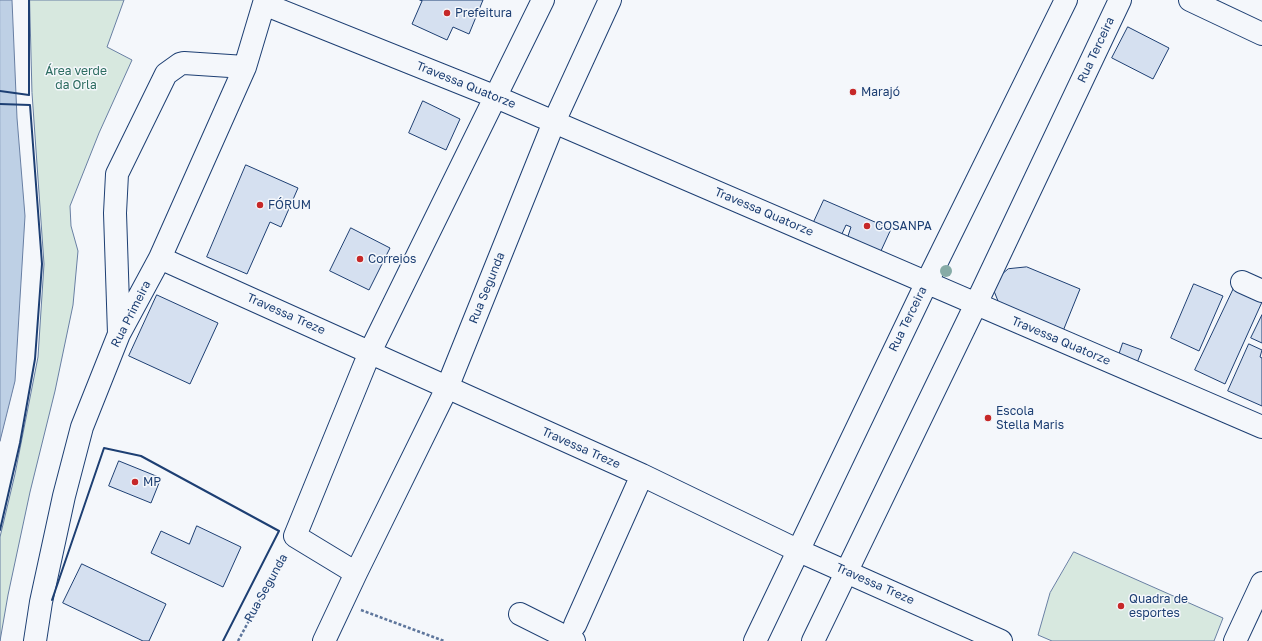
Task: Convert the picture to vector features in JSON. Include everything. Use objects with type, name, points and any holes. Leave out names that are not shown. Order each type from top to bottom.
[{"type":"street","points":[[356,573],[295,536],[370,352],[543,0]]},
{"type":"street","name":"Rua Segunda","points":[[324,641],[447,388],[554,122],[610,0]]},
{"type":"street","name":"Rua Terceira","points":[[755,641],[797,550],[927,282],[1066,0]]},
{"type":"street","name":"Rua Terceira","points":[[813,641],[976,304],[1120,0]]},
{"type":"street","points":[[1190,0],[1262,34]]},
{"type":"street","name":"Travessa Quatorze","points":[[264,2],[496,97],[1262,427]]},
{"type":"street","name":"Rua Primeira","points":[[35,641],[41,602],[64,496],[80,435],[119,334],[160,258],[245,67],[264,2]]},
{"type":"street","points":[[119,334],[115,213],[117,174],[166,74],[180,64],[245,67]]},
{"type":"street","name":"Travessa Treze","points":[[160,258],[642,475],[797,550],[1001,641]]},
{"type":"street","points":[[1242,282],[1262,291]]},
{"type":"street","points":[[520,614],[575,633],[642,475]]},
{"type":"street","points":[[1235,641],[1262,583]]},
{"type":"path","name":"Rua Segunda","points":[[238,641],[295,536]]},
{"type":"path","points":[[342,603],[444,641]]},
{"type":"green space","name":"Área verde da Orla","points":[[30,0],[124,0],[107,47],[132,60],[99,133],[70,206],[71,226],[78,251],[73,305],[55,391],[30,492],[8,595],[0,641],[0,537],[15,474],[38,357],[44,264],[32,93]]},
{"type":"green space","name":"Quadra de esportes","points":[[1074,552],[1223,618],[1214,641],[1052,641],[1038,635],[1050,593]]},
{"type":"water","points":[[0,0],[12,0],[17,118],[25,216],[15,381],[0,441]]},
{"type":"building","name":"Prefeitura","points":[[420,0],[483,0],[469,34],[453,27],[447,40],[412,24],[422,1]]},
{"type":"building","points":[[1128,27],[1169,48],[1153,79],[1112,58]]},
{"type":"building","points":[[423,101],[460,119],[446,150],[409,133]]},
{"type":"building","name":"FÓRUM","points":[[246,165],[298,188],[281,227],[270,222],[247,274],[207,257]]},
{"type":"building","name":"COSANPA","points":[[824,200],[891,229],[880,253],[847,239],[851,227],[846,225],[841,236],[813,224]]},
{"type":"building","name":"Correios","points":[[351,228],[390,248],[369,290],[330,271]]},
{"type":"building","points":[[1027,267],[1080,289],[1061,336],[1000,306],[994,291],[1001,275],[1008,269]]},
{"type":"building","points":[[1194,284],[1223,296],[1199,351],[1171,338]]},
{"type":"building","points":[[1234,288],[1262,302],[1225,384],[1195,370]]},
{"type":"building","points":[[157,295],[218,323],[190,384],[129,356]]},
{"type":"building","points":[[1262,315],[1262,343],[1251,338]]},
{"type":"building","points":[[1123,343],[1142,350],[1135,368],[1117,361]]},
{"type":"building","points":[[1249,344],[1262,350],[1260,357],[1262,358],[1262,406],[1228,391]]},
{"type":"building","name":"MP","points":[[119,461],[161,478],[151,503],[109,486]]},
{"type":"building","points":[[197,526],[241,547],[223,587],[151,553],[161,531],[189,544]]},
{"type":"building","points":[[82,564],[166,604],[149,641],[143,641],[63,603]]},
{"type":"wall","points":[[0,91],[29,95],[29,0]]},
{"type":"wall","points":[[0,104],[30,105],[42,264],[35,359],[20,443],[0,530]]},
{"type":"wall","points":[[52,600],[104,448],[141,456],[279,531],[223,641]]},
{"type":"place","name":"Prefeitura","points":[[447,13]]},
{"type":"place","name":"Marajó","points":[[853,92]]},
{"type":"place","name":"FÓRUM","points":[[260,205]]},
{"type":"place","name":"COSANPA","points":[[867,226]]},
{"type":"place","name":"Correios","points":[[360,259]]},
{"type":"place","name":"Escola Stella Maris","points":[[988,418]]},
{"type":"place","name":"MP","points":[[135,482]]},
{"type":"place","name":"Quadra de esportes","points":[[1121,606]]}]
